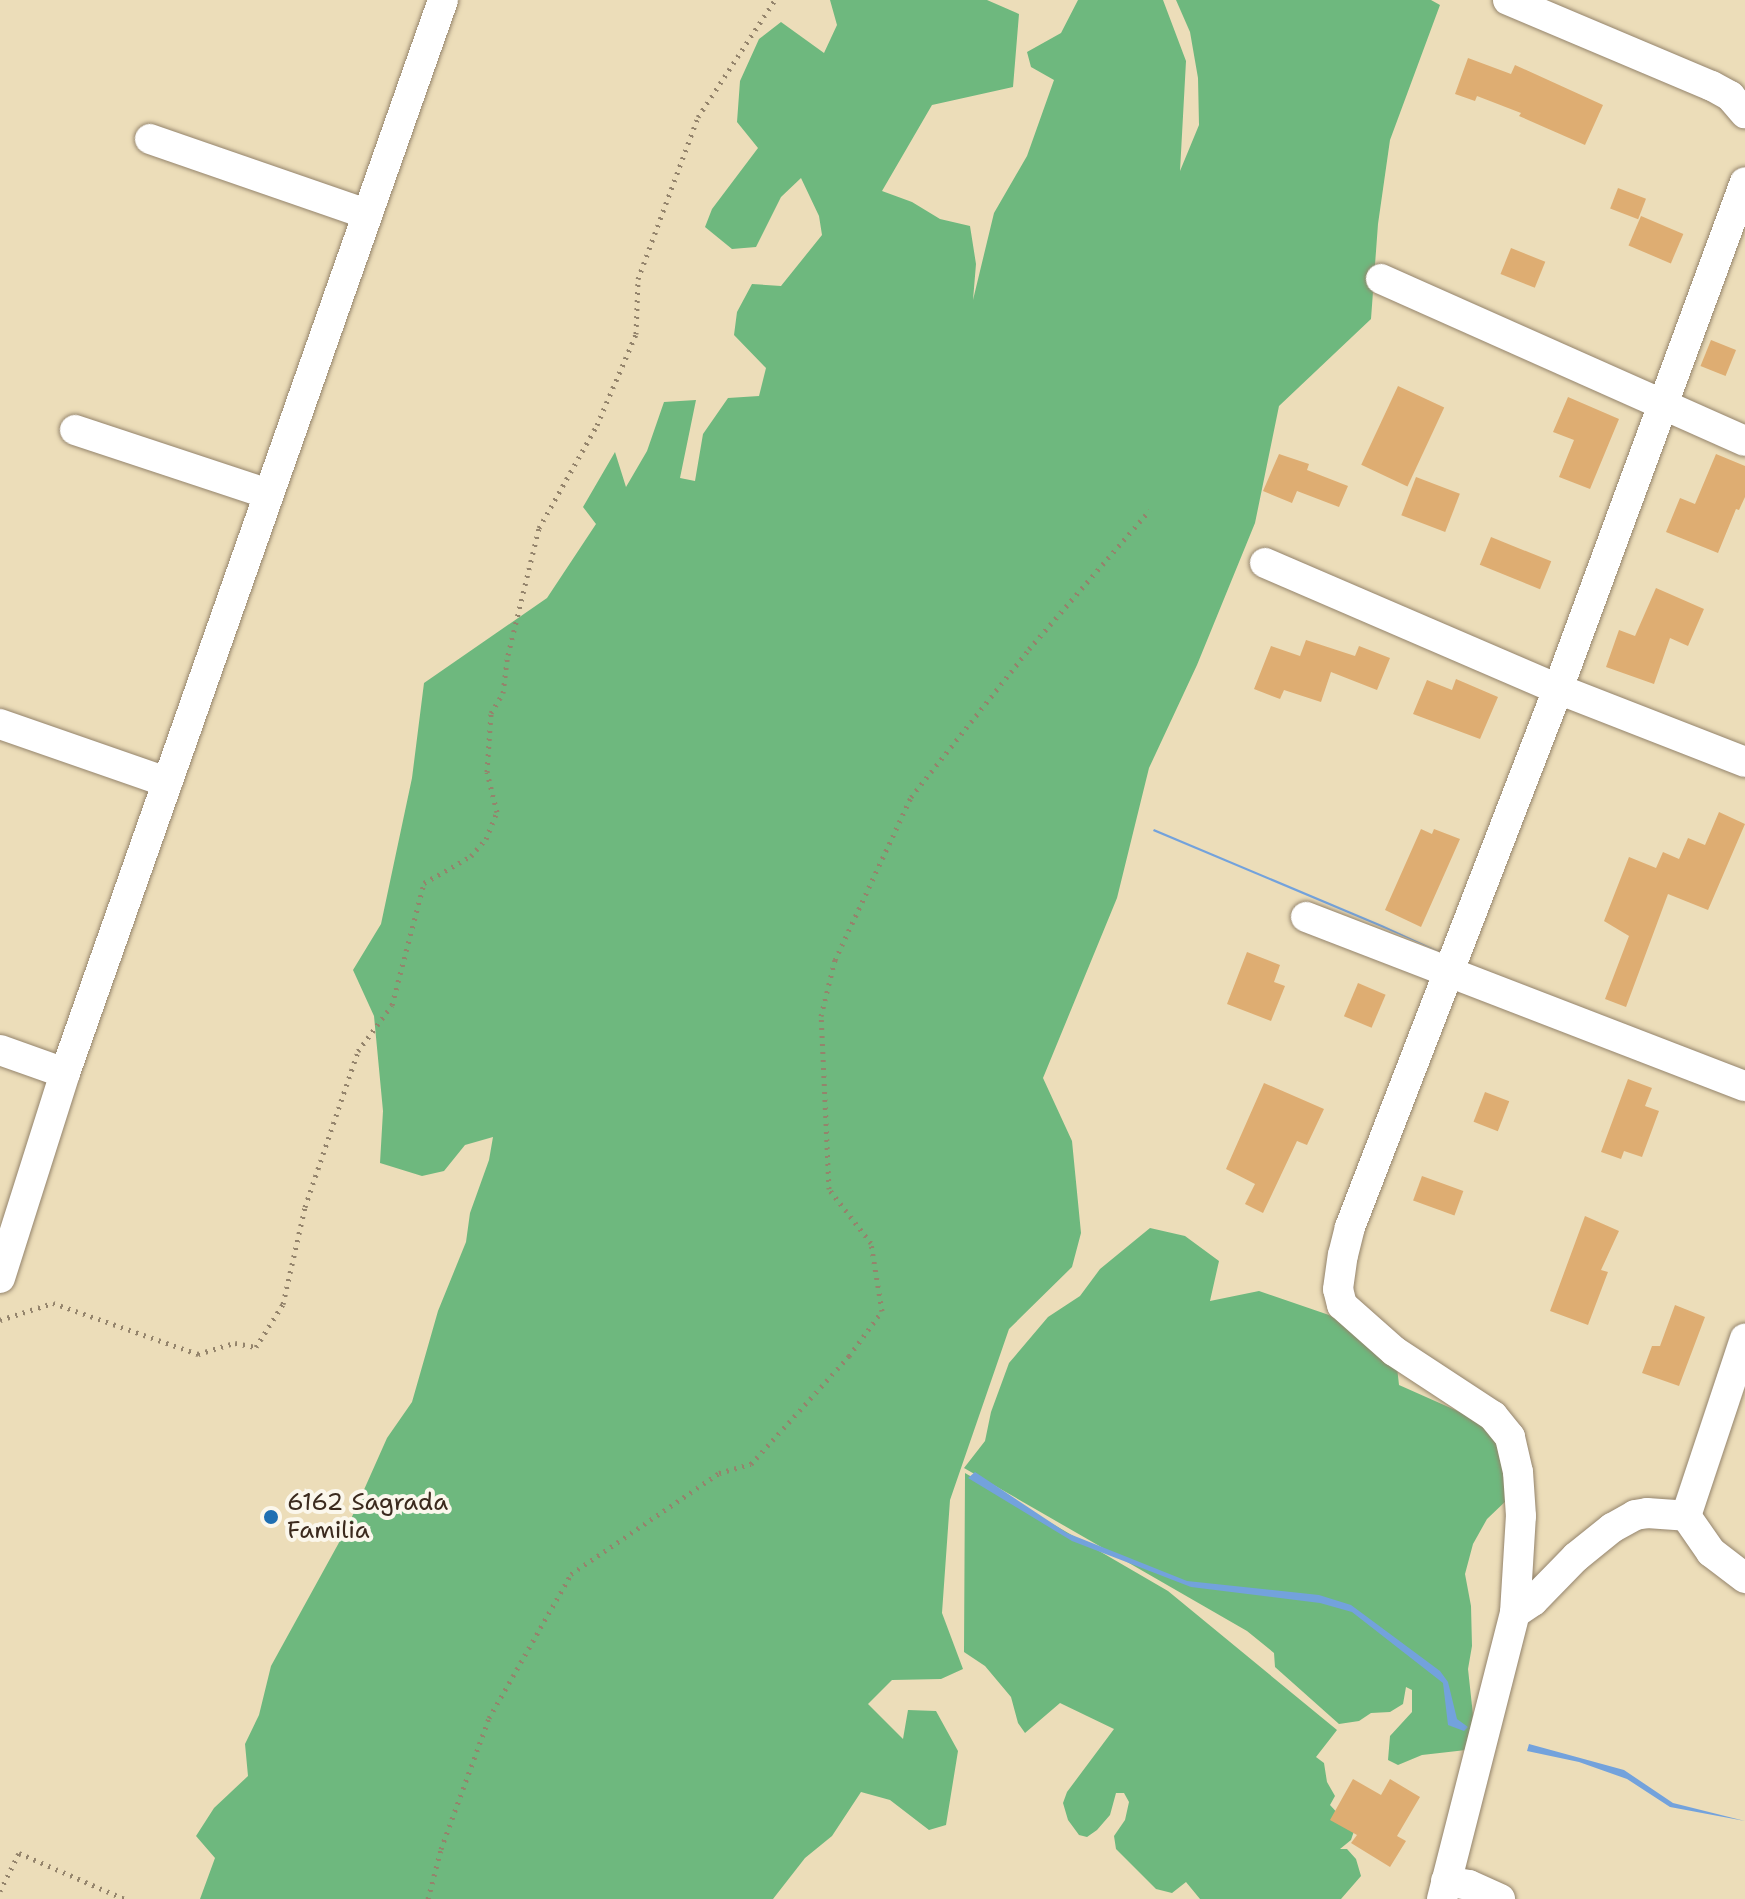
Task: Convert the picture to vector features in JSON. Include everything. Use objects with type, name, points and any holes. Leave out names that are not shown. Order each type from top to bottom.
[{"type":"street","points":[[0,1278],[65,1073],[443,0]]},
{"type":"street","points":[[1508,0],[1712,86],[1730,96],[1745,113]]},
{"type":"street","points":[[150,139],[367,214]]},
{"type":"street","points":[[1500,1899],[1469,1885],[1444,1890],[1515,1613],[1521,1516],[1518,1472],[1510,1437],[1493,1416],[1394,1351],[1342,1305],[1338,1289],[1350,1227],[1446,972],[1558,689],[1745,182]]},
{"type":"street","points":[[1381,279],[1662,407],[1745,441]]},
{"type":"street","points":[[75,430],[268,494]]},
{"type":"street","points":[[1265,563],[1558,689],[1745,762]]},
{"type":"street","points":[[0,724],[167,782]]},
{"type":"street","points":[[1306,917],[1745,1086]]},
{"type":"street","points":[[0,1050],[65,1073]]},
{"type":"street","points":[[1686,1516],[1745,1339]]},
{"type":"street","points":[[1515,1613],[1533,1601],[1588,1547],[1635,1515],[1686,1516]]},
{"type":"street","points":[[1686,1516],[1711,1552],[1745,1578]]},
{"type":"path","points":[[0,1320],[53,1303],[198,1354],[235,1343],[256,1347],[283,1304],[314,1179],[358,1051],[392,1005],[424,883],[471,856],[486,839],[497,812],[487,772],[491,713],[503,693],[508,655],[539,528],[597,425],[636,334],[638,279],[698,117],[775,0]]},
{"type":"path","points":[[428,1899],[441,1849],[489,1718],[571,1574],[719,1473],[751,1464],[849,1356],[882,1311],[871,1243],[829,1189],[821,1016],[835,960],[911,797],[1029,649],[1150,510]]},
{"type":"path","points":[[0,1891],[19,1853],[125,1899]]},
{"type":"green space","points":[[830,0],[987,0],[1019,14],[1013,87],[932,105],[882,191],[912,202],[940,219],[970,226],[976,264],[973,300],[994,213],[1027,156],[1054,80],[1031,67],[1027,52],[1061,33],[1078,0],[1163,0],[1186,61],[1180,171],[1199,125],[1198,78],[1190,32],[1176,0],[1431,0],[1440,5],[1390,140],[1378,224],[1371,319],[1279,406],[1255,523],[1197,665],[1149,768],[1117,898],[1043,1078],[1072,1141],[1081,1233],[1072,1267],[1009,1329],[950,1500],[942,1613],[963,1669],[941,1679],[892,1680],[868,1704],[903,1739],[908,1710],[936,1711],[958,1751],[946,1825],[929,1830],[890,1800],[861,1792],[832,1836],[805,1858],[773,1899],[200,1899],[215,1858],[196,1836],[214,1808],[248,1776],[245,1744],[259,1715],[271,1666],[347,1528],[387,1438],[412,1402],[438,1311],[466,1242],[470,1213],[489,1160],[493,1137],[465,1145],[444,1171],[422,1176],[380,1163],[383,1111],[374,1016],[353,970],[381,924],[412,778],[424,683],[547,598],[596,524],[583,507],[615,452],[626,487],[647,451],[664,402],[696,400],[680,478],[695,481],[703,434],[728,398],[759,396],[766,368],[734,335],[737,312],[752,284],[781,286],[822,235],[819,216],[801,178],[781,197],[756,247],[732,249],[705,227],[712,209],[758,148],[737,122],[740,81],[759,39],[781,22],[824,53],[837,25]]},
{"type":"green space","points":[[1150,1228],[1185,1236],[1219,1261],[1210,1301],[1259,1291],[1329,1315],[1396,1358],[1399,1385],[1498,1429],[1509,1498],[1487,1519],[1473,1544],[1465,1574],[1471,1606],[1472,1646],[1468,1669],[1473,1715],[1466,1750],[1422,1755],[1398,1765],[1388,1760],[1390,1736],[1412,1712],[1412,1690],[1406,1687],[1403,1704],[1390,1712],[1371,1713],[1359,1721],[1339,1724],[1275,1667],[1274,1653],[1247,1631],[964,1468],[985,1441],[991,1412],[1009,1363],[1048,1317],[1080,1296],[1100,1269]]},
{"type":"green space","points":[[965,1473],[1168,1591],[1337,1730],[1316,1757],[1324,1763],[1327,1782],[1335,1796],[1330,1805],[1354,1831],[1351,1840],[1340,1849],[1347,1849],[1356,1859],[1361,1876],[1341,1899],[1200,1899],[1186,1882],[1172,1893],[1156,1889],[1116,1849],[1114,1836],[1125,1820],[1129,1802],[1124,1793],[1116,1793],[1110,1815],[1097,1830],[1087,1837],[1079,1835],[1068,1820],[1063,1803],[1067,1792],[1114,1729],[1060,1703],[1025,1733],[1018,1723],[1011,1697],[985,1666],[964,1652]]},
{"type":"water","points":[[1153,831],[1382,925],[1443,953]]},
{"type":"water","points":[[975,1472],[1067,1533],[1187,1581],[1319,1595],[1351,1605],[1440,1671],[1448,1682],[1457,1719],[1468,1727],[1464,1731],[1448,1725],[1443,1683],[1352,1612],[1320,1603],[1191,1587],[1072,1541],[968,1478]]},
{"type":"water","points":[[1529,1744],[1624,1770],[1673,1803],[1745,1821],[1670,1807],[1627,1779],[1579,1762],[1527,1751]]},
{"type":"building","points":[[1468,58],[1511,74],[1515,65],[1603,105],[1585,145],[1519,116],[1521,113],[1477,96],[1475,101],[1455,94]]},
{"type":"building","points":[[1618,188],[1646,199],[1638,219],[1610,209]]},
{"type":"building","points":[[1641,216],[1683,234],[1671,263],[1628,245]]},
{"type":"building","points":[[1511,248],[1545,262],[1535,288],[1501,274]]},
{"type":"building","points":[[1711,340],[1736,350],[1726,376],[1701,366]]},
{"type":"building","points":[[1398,386],[1444,408],[1407,486],[1361,465]]},
{"type":"building","points":[[1568,397],[1619,419],[1590,489],[1559,477],[1574,440],[1553,432]]},
{"type":"building","points":[[1279,454],[1309,464],[1307,470],[1348,486],[1339,507],[1297,491],[1292,503],[1263,491]]},
{"type":"building","points":[[1716,454],[1745,466],[1745,497],[1739,510],[1736,509],[1718,553],[1666,532],[1680,498],[1695,504]]},
{"type":"building","points":[[1416,477],[1460,494],[1445,532],[1401,515]]},
{"type":"building","points":[[1491,537],[1551,561],[1540,589],[1480,565]]},
{"type":"building","points":[[1656,588],[1704,609],[1688,646],[1670,638],[1654,684],[1606,667],[1619,630],[1635,636]]},
{"type":"building","points":[[1306,640],[1355,656],[1359,646],[1390,658],[1377,690],[1331,672],[1321,702],[1284,690],[1280,699],[1254,689],[1271,646],[1300,656]]},
{"type":"building","points":[[1456,679],[1498,697],[1480,739],[1413,714],[1427,680],[1452,690]]},
{"type":"building","points":[[1719,812],[1745,824],[1708,910],[1668,894],[1626,1007],[1605,999],[1629,936],[1604,921],[1629,857],[1656,868],[1663,852],[1679,859],[1688,838],[1705,845]]},
{"type":"building","points":[[1421,829],[1432,834],[1434,829],[1460,839],[1421,927],[1385,910]]},
{"type":"building","points":[[1247,952],[1280,965],[1274,982],[1285,986],[1271,1021],[1227,1004]]},
{"type":"building","points":[[1358,983],[1386,995],[1372,1028],[1344,1016]]},
{"type":"building","points":[[1628,1079],[1652,1088],[1645,1106],[1659,1111],[1642,1157],[1624,1151],[1621,1159],[1601,1152]]},
{"type":"building","points":[[1264,1083],[1324,1109],[1307,1145],[1297,1141],[1263,1213],[1245,1204],[1255,1184],[1226,1169]]},
{"type":"building","points":[[1485,1092],[1509,1101],[1498,1131],[1474,1122]]},
{"type":"building","points":[[1422,1176],[1463,1191],[1454,1215],[1413,1200]]},
{"type":"building","points":[[1585,1216],[1619,1231],[1601,1270],[1608,1272],[1588,1325],[1550,1311]]},
{"type":"building","points":[[1675,1305],[1705,1317],[1679,1386],[1642,1373],[1652,1346],[1660,1346]]},
{"type":"building","points":[[1353,1779],[1381,1795],[1390,1779],[1420,1797],[1397,1836],[1406,1841],[1390,1867],[1351,1843],[1357,1835],[1330,1820]]},
{"type":"place","name":"6162 Sagrada Familia","points":[[271,1517]]}]
